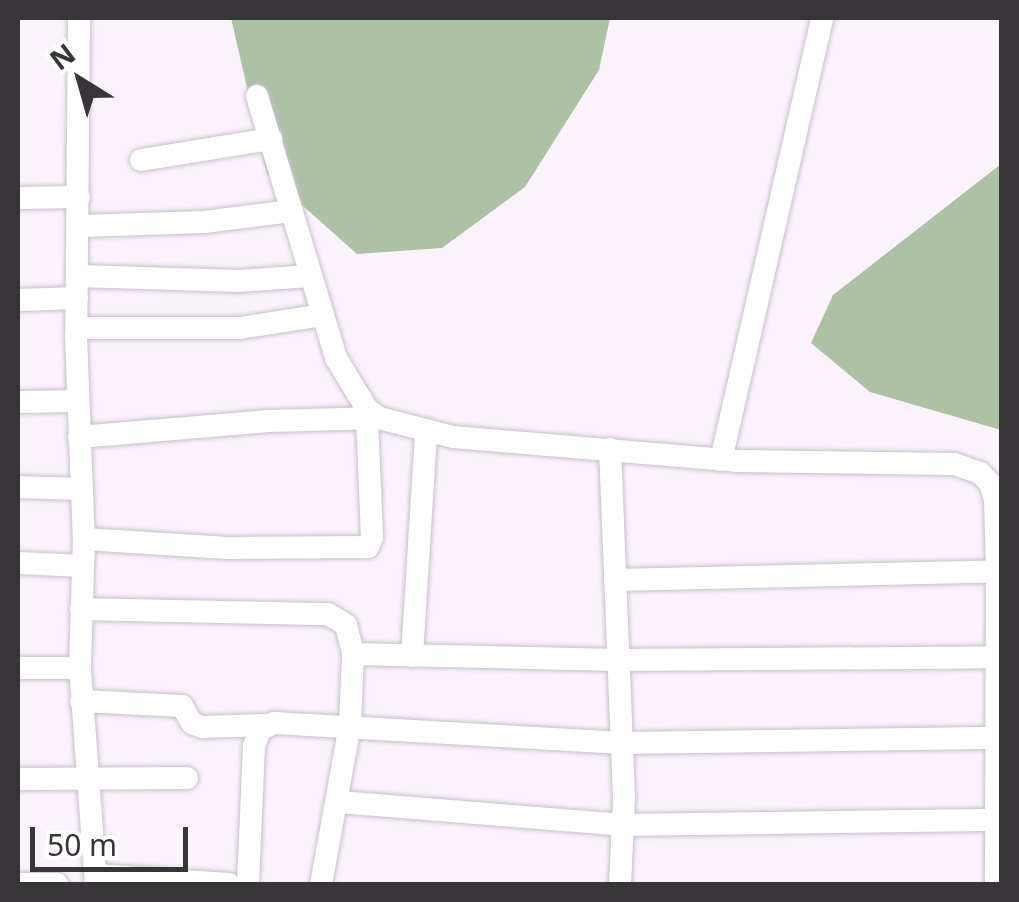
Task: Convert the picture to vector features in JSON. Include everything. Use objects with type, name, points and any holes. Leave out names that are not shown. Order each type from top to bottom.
[{"type":"street","points":[[79,18],[80,226],[76,328],[84,540],[80,668],[96,880],[229,884]]},
{"type":"street","points":[[721,460],[822,18]]},
{"type":"street","points":[[84,540],[364,549],[372,537],[373,418],[336,358],[308,276],[257,96]]},
{"type":"street","points":[[141,160],[271,139]]},
{"type":"street","points":[[18,198],[79,197]]},
{"type":"street","points":[[80,226],[204,222],[291,212]]},
{"type":"street","points":[[18,300],[78,287],[308,276]]},
{"type":"street","points":[[76,328],[240,328],[322,315]]},
{"type":"street","points":[[18,402],[78,401]]},
{"type":"street","points":[[78,437],[270,421],[373,418],[453,438],[721,460],[965,466],[990,483],[996,500],[996,884]]},
{"type":"street","points":[[412,656],[426,431]]},
{"type":"street","points":[[610,449],[622,743],[620,884]]},
{"type":"street","points":[[18,487],[82,488]]},
{"type":"street","points":[[18,563],[82,566]]},
{"type":"street","points":[[615,580],[999,570]]},
{"type":"street","points":[[80,609],[328,614],[346,625],[353,654],[350,725],[321,884]]},
{"type":"street","points":[[353,654],[618,660],[999,657]]},
{"type":"street","points":[[18,668],[80,668]]},
{"type":"street","points":[[81,701],[182,706],[192,722],[202,727],[350,725],[622,743],[999,738]]},
{"type":"street","points":[[248,884],[254,746],[267,725]]},
{"type":"street","points":[[18,779],[188,778]]},
{"type":"street","points":[[338,802],[623,825],[999,820]]},
{"type":"street","points":[[18,884],[57,884]]},
{"type":"green space","points":[[231,18],[610,18],[599,70],[525,187],[442,248],[357,254],[267,174]]},
{"type":"green space","points":[[1001,164],[1001,430],[870,392],[811,343],[833,295]]}]
